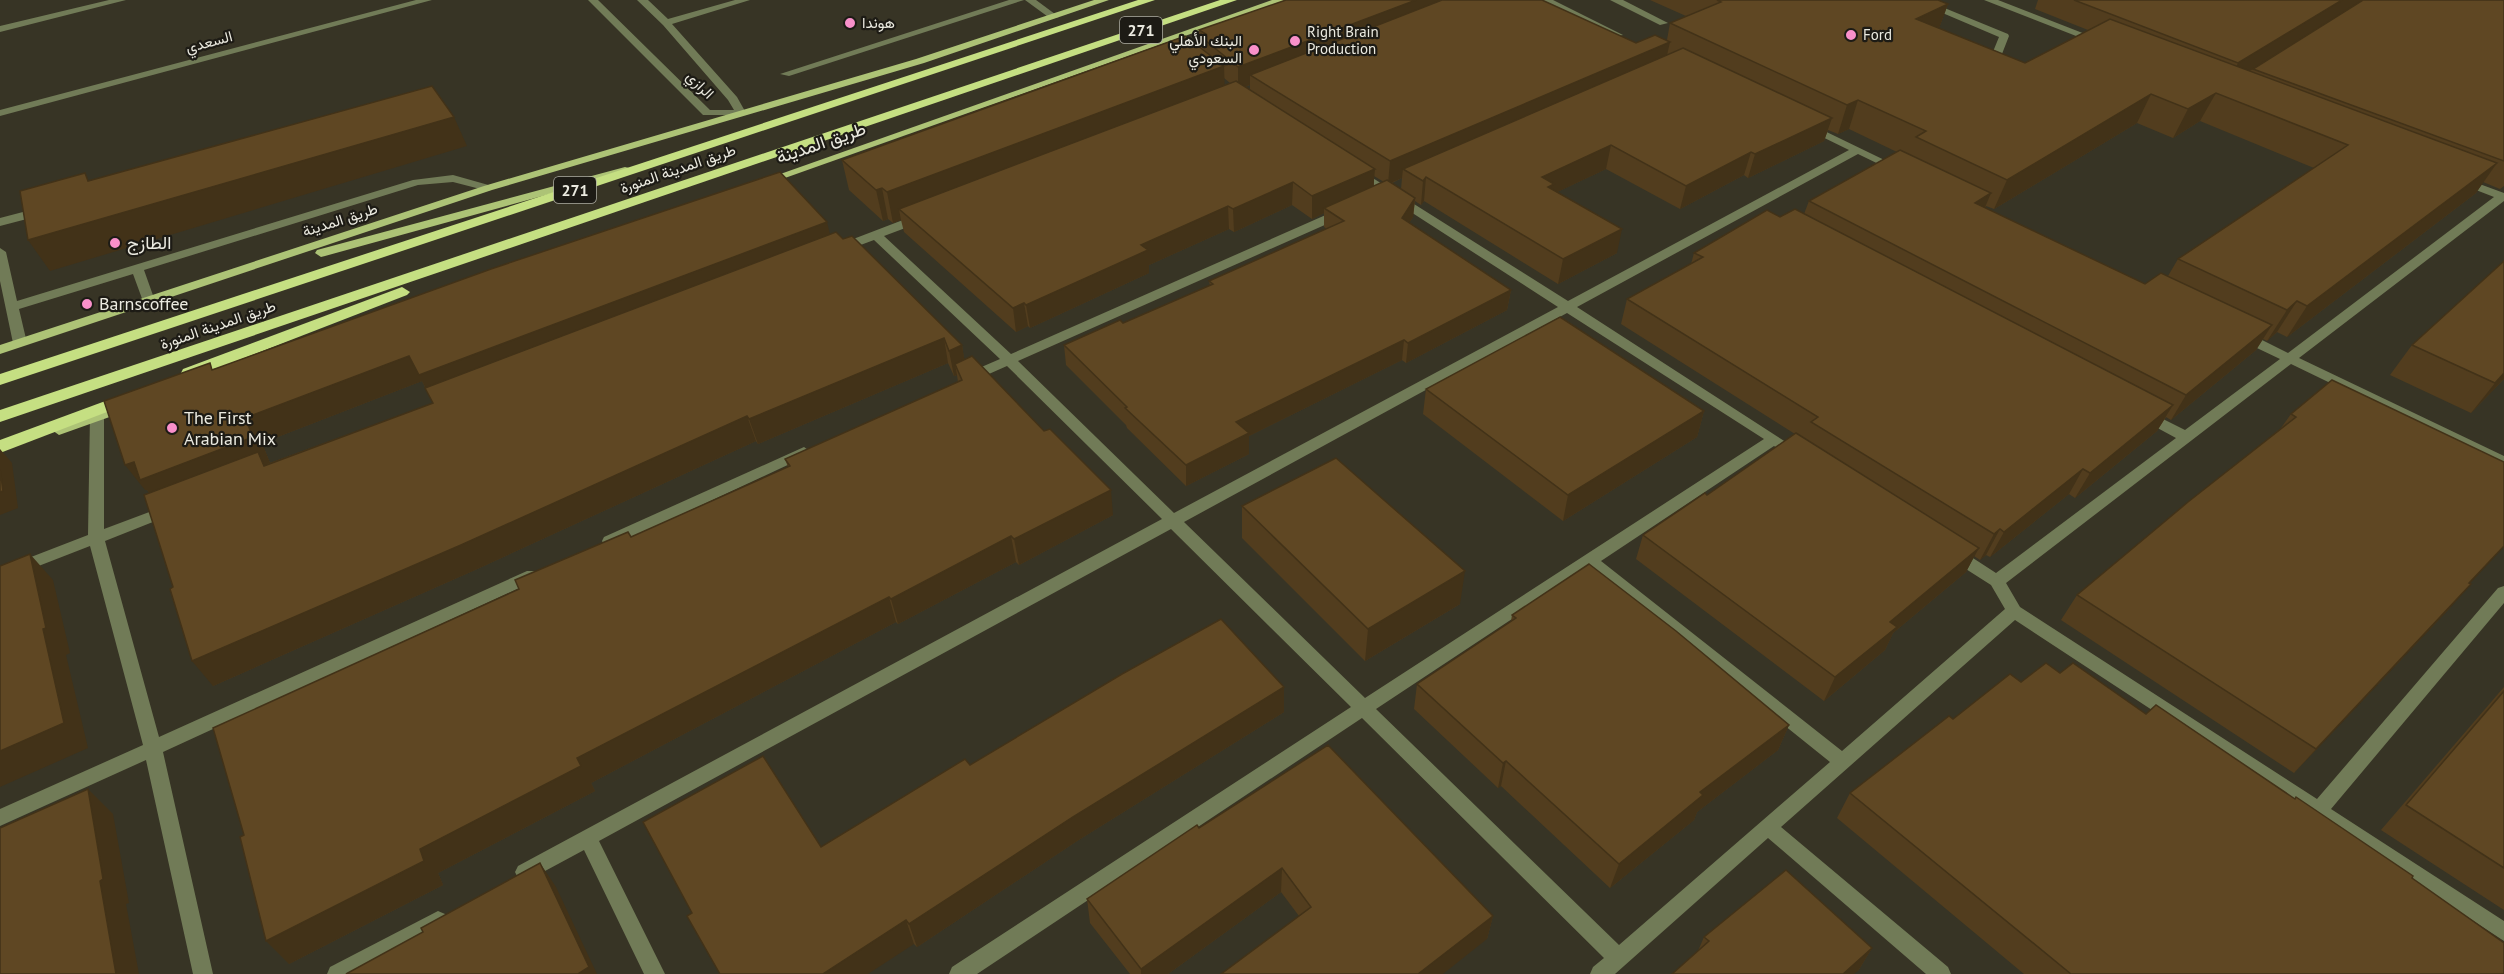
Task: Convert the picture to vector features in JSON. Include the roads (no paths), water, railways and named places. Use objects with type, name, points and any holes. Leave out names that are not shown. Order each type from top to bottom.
[{"type":"highway","name":"طريق المدينة المنورة","points":[[0,380],[1149,0]]},
{"type":"highway","name":"طريق المدينة المنورة","points":[[0,416],[1233,0]]},
{"type":"highway","points":[[182,382],[694,181]]},
{"type":"highway","points":[[0,449],[142,396]]},
{"type":"main road","name":"طريق المدينة","points":[[0,350],[488,188],[920,61],[1104,0]]},
{"type":"main road","name":"طريق المدينة","points":[[750,187],[1281,0]]},
{"type":"main road","points":[[149,301],[689,152]]},
{"type":"main road","points":[[182,382],[288,349]]},
{"type":"main road","points":[[0,449],[97,416],[142,396]]},
{"type":"street","points":[[0,29],[121,0]]},
{"type":"street","name":"السعدي","points":[[0,112],[427,0]]},
{"type":"street","name":"الرازي","points":[[593,0],[707,113],[741,112],[733,99],[666,23],[642,0]]},
{"type":"street","points":[[666,23],[745,0]]},
{"type":"street","points":[[785,74],[1019,0]]},
{"type":"street","points":[[1030,0],[1054,17]]},
{"type":"street","points":[[1545,0],[1627,39]]},
{"type":"street","points":[[1615,0],[1663,22]]},
{"type":"street","points":[[1917,0],[2004,36],[1995,59]]},
{"type":"street","points":[[1989,0],[2108,46]]},
{"type":"street","points":[[1167,40],[1184,54]]},
{"type":"street","points":[[1794,120],[1910,175]]},
{"type":"street","points":[[515,878],[1567,307],[1758,210],[1857,150]]},
{"type":"street","points":[[1341,162],[1812,464]]},
{"type":"street","points":[[2448,175],[2503,197]]},
{"type":"street","points":[[12,307],[417,182],[453,178],[488,188]]},
{"type":"street","points":[[954,384],[1410,183]]},
{"type":"street","points":[[1996,581],[2503,197]]},
{"type":"street","points":[[0,222],[57,207]]},
{"type":"street","points":[[831,252],[930,214]]},
{"type":"street","points":[[876,235],[1008,359],[1171,522],[1618,958]]},
{"type":"street","points":[[0,252],[20,343]]},
{"type":"street","points":[[138,268],[149,301]]},
{"type":"street","points":[[2227,328],[2504,462]]},
{"type":"street","points":[[2133,409],[2186,437]]},
{"type":"street","points":[[97,416],[96,538],[153,748],[203,974]]},
{"type":"street","points":[[958,974],[1774,439]]},
{"type":"street","points":[[597,547],[813,448]]},
{"type":"street","points":[[0,575],[185,503]]},
{"type":"street","points":[[1938,544],[1996,581],[2014,611],[2504,932]]},
{"type":"street","points":[[1588,559],[1843,762]]},
{"type":"street","points":[[0,818],[542,571]]},
{"type":"street","points":[[2319,810],[2504,591]]},
{"type":"street","points":[[1600,974],[2014,611]]},
{"type":"street","points":[[1768,827],[1941,974]]},
{"type":"street","points":[[588,838],[655,974]]},
{"type":"street","points":[[337,974],[452,912]]},
{"type":"place","name":"هوندا","points":[[850,23]]},
{"type":"place","name":"Ford","points":[[1851,35]]},
{"type":"place","name":"Right Brain Production","points":[[1295,41]]},
{"type":"place","name":"البنك الأهلي السعودي","points":[[1254,50]]},
{"type":"place","name":"الطازج","points":[[115,243]]},
{"type":"place","name":"Barnscoffee","points":[[87,304]]},
{"type":"place","name":"The First Arabian Mix","points":[[172,428]]}]
